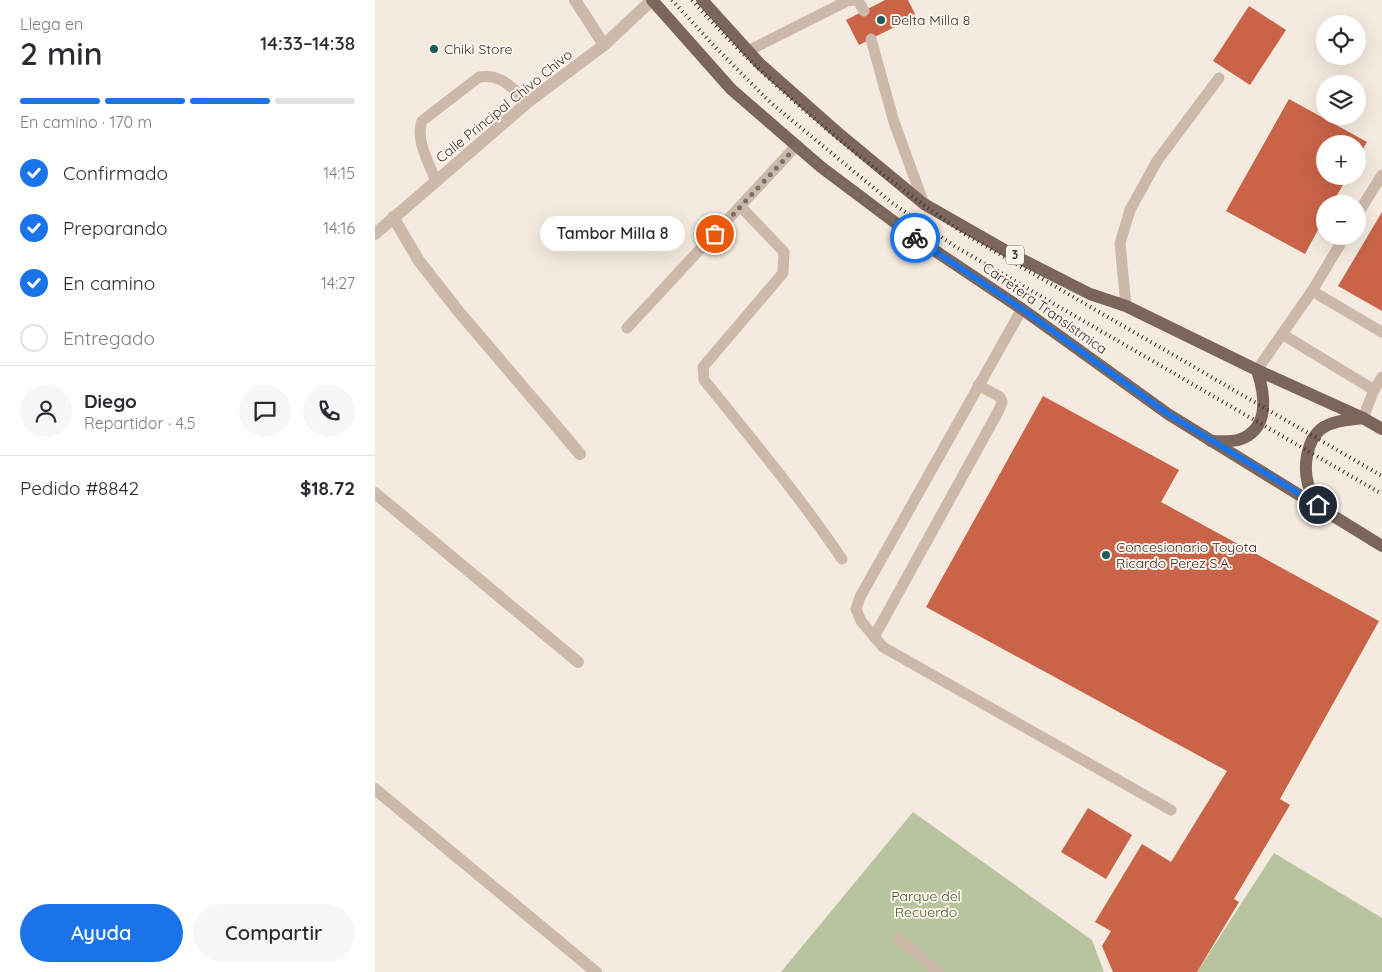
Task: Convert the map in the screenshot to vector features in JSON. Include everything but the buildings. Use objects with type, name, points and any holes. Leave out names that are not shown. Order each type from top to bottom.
[{"type":"main road","name":"Carretera Transístmica","points":[[652,0],[731,89],[821,167],[913,236],[1022,309],[1168,414],[1382,546]]},
{"type":"main road","name":"Carretera Transístmica","points":[[702,0],[760,64],[837,132],[924,204],[1015,256],[1090,294],[1126,306],[1257,370],[1363,418],[1382,429]]},
{"type":"main road","points":[[1211,441],[1239,440],[1255,429],[1263,413],[1264,400],[1263,388],[1257,370]]},
{"type":"main road","points":[[1318,505],[1307,482],[1306,458],[1311,442],[1321,429],[1337,422],[1363,418]]},
{"type":"street","points":[[575,0],[604,45]]},
{"type":"street","name":"Calle Principal Chivo Chivo","points":[[375,234],[528,102],[604,45],[652,0]]},
{"type":"street","points":[[393,217],[419,261],[459,312],[580,454]]},
{"type":"street","points":[[375,493],[578,662]]},
{"type":"street","points":[[375,789],[596,972]]},
{"type":"lane","points":[[748,51],[847,1],[859,2],[864,11]]},
{"type":"lane","points":[[871,39],[895,122],[924,204]]},
{"type":"lane","points":[[436,182],[420,138],[419,130],[423,120],[479,77],[499,78],[528,102]]},
{"type":"lane","points":[[1126,306],[1120,243],[1130,210],[1157,161],[1219,78]]},
{"type":"lane","points":[[627,328],[797,146]]},
{"type":"lane","points":[[1366,200],[1382,174]]},
{"type":"lane","points":[[741,207],[784,252],[783,273],[703,367],[704,380],[779,473],[822,529],[842,559]]},
{"type":"lane","points":[[1257,370],[1312,291],[1340,245]]},
{"type":"lane","points":[[1312,291],[1382,332]]},
{"type":"lane","points":[[1022,309],[860,597],[856,609],[861,621],[883,647],[1171,810]]},
{"type":"lane","points":[[1282,334],[1374,390]]},
{"type":"lane","points":[[1363,418],[1374,390],[1382,377]]},
{"type":"lane","points":[[874,637],[999,410],[1000,397],[978,385]]},
{"type":"lane","points":[[898,938],[937,972]]},
{"type":"green space","name":"Parque del Recuerdo","points":[[913,812],[1092,940],[1104,972],[781,972]]},
{"type":"green space","points":[[1274,853],[1382,918],[1382,972],[1197,972]]},
{"type":"railway","points":[[672,0],[717,49],[771,103],[892,203],[956,247],[1382,494]]},
{"type":"railway","points":[[692,0],[722,33],[787,95],[855,153],[963,233],[1382,476]]},
{"type":"way so far","points":[[715,234],[797,146],[821,167],[915,238]]},
{"type":"place","name":"Delta Milla 8","points":[[881,20]]},
{"type":"place","name":"Chiki Store","points":[[434,49]]},
{"type":"place","name":"Tambor Milla 8","points":[[715,234]]},
{"type":"place","name":"Concesionario Toyota Ricardo Perez S.A.","points":[[1106,555]]},
{"type":"route","points":[[915,238],[1022,309],[1168,414],[1318,505]]}]
